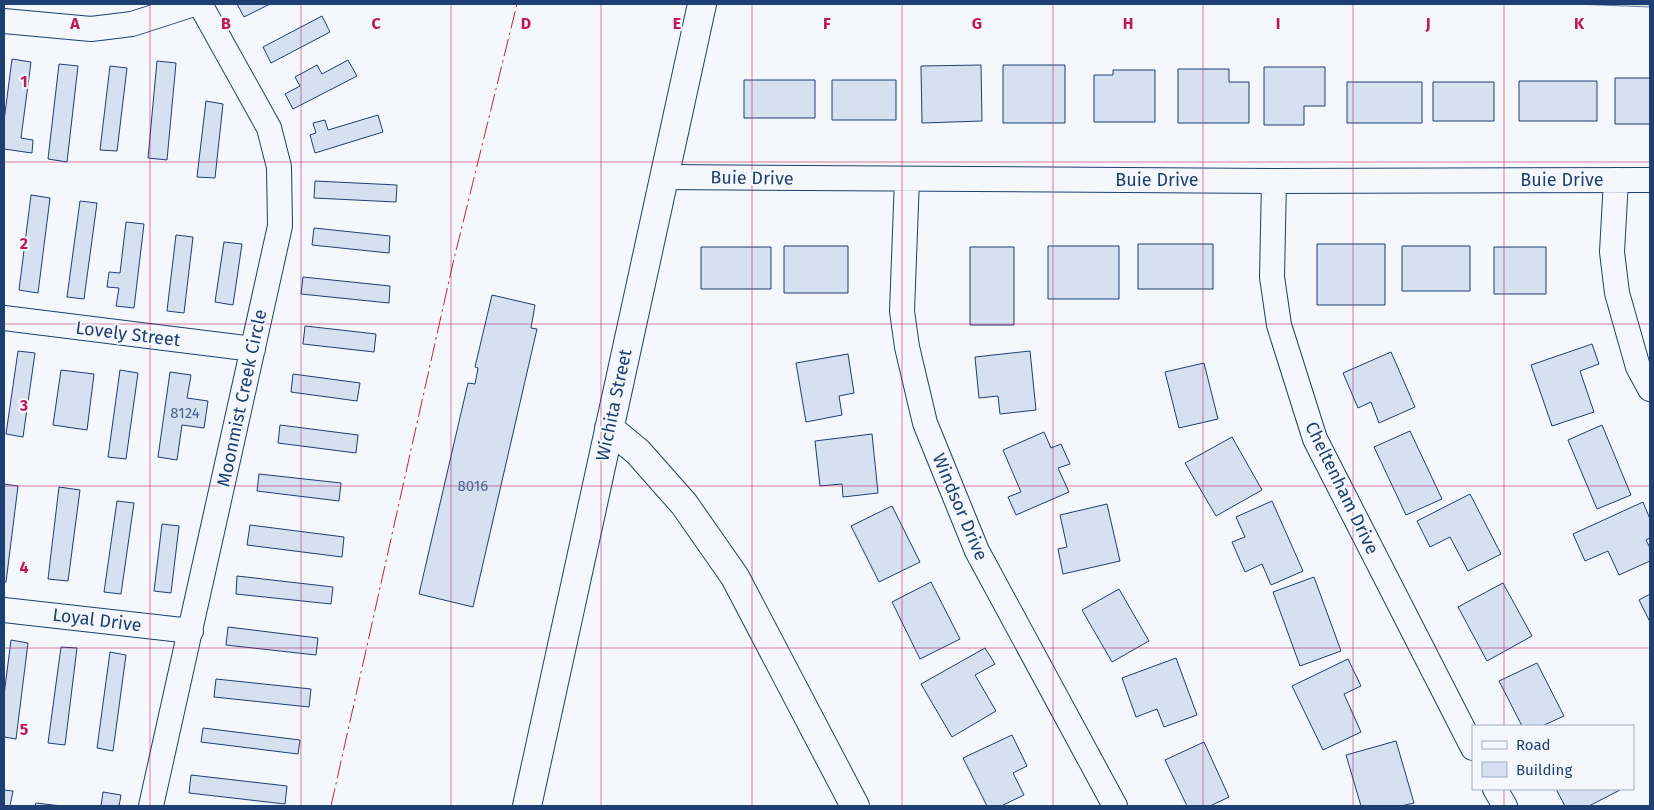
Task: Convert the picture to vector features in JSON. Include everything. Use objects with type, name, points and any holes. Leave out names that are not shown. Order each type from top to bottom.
[{"type":"main road","name":"Wichita Street","points":[[527,806],[702,4]]},
{"type":"main road","points":[[609,428],[638,452],[684,504],[735,577],[854,806]]},
{"type":"street","points":[[4,20],[91,28],[132,24],[194,4]]},
{"type":"street","name":"Moonmist Creek Circle","points":[[151,806],[280,226],[279,167],[269,128],[200,4]]},
{"type":"street","name":"Buie Drive","points":[[664,177],[1274,181],[1650,180]]},
{"type":"street","name":"Windsor Drive","points":[[907,179],[902,312],[907,347],[925,423],[977,551],[1115,806]]},
{"type":"street","points":[[1616,180],[1612,252],[1617,293],[1638,367],[1650,389]]},
{"type":"street","name":"Cheltenham Drive","points":[[1274,181],[1272,277],[1279,325],[1315,439],[1472,746]]},
{"type":"street","name":"Lovely Street","points":[[4,318],[253,349]]},
{"type":"street","name":"Loyal Drive","points":[[4,610],[191,631]]},
{"type":"street","points":[[1496,790],[1505,806]]},
{"type":"shaded area","points":[[1575,4],[1650,4],[1650,7]]},
{"type":"building","points":[[237,4],[270,4],[244,17]]},
{"type":"building","points":[[322,16],[330,32],[271,63],[263,47]]},
{"type":"building","points":[[12,59],[31,62],[21,138],[33,140],[32,153],[4,149],[4,121]]},
{"type":"building","points":[[348,60],[357,76],[293,109],[285,94],[300,86],[295,77],[317,65],[322,74]]},
{"type":"building","points":[[157,61],[176,63],[167,160],[148,158]]},
{"type":"building","points":[[59,64],[78,66],[67,162],[48,159]]},
{"type":"building","points":[[981,65],[982,121],[922,123],[921,66]]},
{"type":"building","points":[[1003,65],[1065,65],[1065,123],[1003,123]]},
{"type":"building","points":[[110,66],[127,68],[117,151],[100,150]]},
{"type":"building","points":[[1264,67],[1325,67],[1325,106],[1304,106],[1304,125],[1264,125]]},
{"type":"building","points":[[1178,69],[1229,69],[1229,82],[1249,82],[1249,123],[1178,123]]},
{"type":"building","points":[[1113,70],[1155,70],[1155,122],[1094,122],[1094,75],[1113,75]]},
{"type":"building","points":[[1615,78],[1650,78],[1650,124],[1615,124]]},
{"type":"building","points":[[744,80],[815,80],[815,118],[744,118]]},
{"type":"building","points":[[832,80],[896,80],[896,120],[832,120]]},
{"type":"building","points":[[1519,81],[1597,81],[1597,121],[1519,121]]},
{"type":"building","points":[[1347,82],[1422,82],[1422,123],[1347,123]]},
{"type":"building","points":[[1433,82],[1494,82],[1494,121],[1433,121]]},
{"type":"building","points":[[206,101],[223,104],[215,178],[197,177]]},
{"type":"building","points":[[378,115],[383,132],[315,153],[310,135],[316,133],[313,123],[325,120],[328,130]]},
{"type":"building","points":[[315,181],[397,185],[396,202],[314,198]]},
{"type":"building","points":[[31,195],[50,198],[38,293],[19,290]]},
{"type":"building","points":[[80,201],[97,203],[84,299],[67,297]]},
{"type":"building","points":[[126,222],[144,224],[134,308],[116,306],[119,288],[107,287],[109,272],[120,273]]},
{"type":"building","points":[[314,228],[390,236],[389,253],[312,245]]},
{"type":"building","points":[[176,235],[193,237],[184,313],[167,311]]},
{"type":"building","points":[[224,242],[242,244],[233,305],[215,302]]},
{"type":"building","points":[[1138,244],[1213,244],[1213,289],[1138,289]]},
{"type":"building","points":[[1317,244],[1385,244],[1385,305],[1317,305]]},
{"type":"building","points":[[784,246],[848,246],[848,293],[784,293]]},
{"type":"building","points":[[1048,246],[1119,246],[1119,299],[1048,299]]},
{"type":"building","points":[[1402,246],[1470,246],[1470,291],[1402,291]]},
{"type":"building","points":[[701,247],[771,247],[771,289],[701,289]]},
{"type":"building","points":[[970,247],[1014,247],[1014,325],[970,325]]},
{"type":"building","points":[[1494,247],[1546,247],[1546,294],[1494,294]]},
{"type":"building","points":[[303,277],[390,286],[389,303],[301,294]]},
{"type":"building","points":[[492,295],[535,305],[531,328],[537,329],[473,607],[419,594],[468,383],[475,384],[478,368],[475,367]]},
{"type":"building","points":[[305,326],[376,334],[374,352],[303,344]]},
{"type":"building","points":[[1592,344],[1599,364],[1580,371],[1594,412],[1552,426],[1531,365]]},
{"type":"building","points":[[18,351],[35,353],[23,437],[6,434]]},
{"type":"building","points":[[1030,351],[1036,410],[1000,414],[998,396],[979,398],[975,357]]},
{"type":"building","points":[[1391,352],[1415,407],[1379,423],[1371,402],[1358,408],[1343,373]]},
{"type":"building","points":[[848,354],[854,393],[839,396],[842,415],[806,422],[796,363]]},
{"type":"building","points":[[1204,363],[1218,419],[1179,428],[1165,372]]},
{"type":"building","points":[[61,370],[94,374],[87,430],[53,425]]},
{"type":"building","points":[[120,370],[138,373],[126,459],[108,457]]},
{"type":"building","points":[[170,372],[191,375],[187,398],[208,401],[204,428],[182,425],[177,460],[158,457]]},
{"type":"building","points":[[293,374],[360,383],[357,401],[291,392]]},
{"type":"building","points":[[280,425],[358,435],[356,453],[278,443]]},
{"type":"building","points":[[1602,425],[1631,495],[1597,509],[1568,440]]},
{"type":"building","points":[[1410,431],[1442,499],[1406,515],[1374,447]]},
{"type":"building","points":[[1044,432],[1051,448],[1061,444],[1070,464],[1058,468],[1069,492],[1016,515],[1008,497],[1021,492],[1003,450]]},
{"type":"building","points":[[872,434],[878,493],[843,497],[842,484],[820,486],[815,441]]},
{"type":"building","points":[[1232,437],[1262,490],[1216,516],[1185,463]]},
{"type":"building","points":[[259,474],[341,483],[339,501],[257,491]]},
{"type":"building","points":[[4,484],[18,486],[6,582],[4,582]]},
{"type":"building","points":[[59,487],[80,490],[68,581],[48,579]]},
{"type":"building","points":[[1470,494],[1501,554],[1468,571],[1450,537],[1430,547],[1417,521]]},
{"type":"building","points":[[117,501],[134,503],[121,594],[104,592]]},
{"type":"building","points":[[1272,501],[1303,571],[1271,585],[1262,564],[1245,572],[1232,542],[1245,537],[1236,517]]},
{"type":"building","points":[[1643,502],[1650,519],[1650,538],[1646,540],[1650,548],[1650,561],[1619,575],[1608,551],[1585,561],[1573,534]]},
{"type":"building","points":[[1107,504],[1120,561],[1063,574],[1058,549],[1067,547],[1060,515]]},
{"type":"building","points":[[892,506],[920,562],[879,582],[851,526]]},
{"type":"building","points":[[162,524],[179,526],[171,593],[154,591]]},
{"type":"building","points":[[250,525],[344,537],[342,557],[247,545]]},
{"type":"building","points":[[237,576],[333,587],[331,604],[236,594]]},
{"type":"building","points":[[1314,577],[1341,651],[1300,666],[1273,592]]},
{"type":"building","points":[[931,582],[960,639],[920,659],[892,602]]},
{"type":"building","points":[[1503,583],[1532,636],[1487,661],[1458,607]]},
{"type":"building","points":[[1119,589],[1149,641],[1112,662],[1082,610]]},
{"type":"building","points":[[1650,594],[1650,622],[1639,600]]},
{"type":"building","points":[[228,627],[318,638],[316,655],[226,645]]},
{"type":"building","points":[[11,640],[28,643],[16,739],[4,737],[4,695]]},
{"type":"building","points":[[61,647],[77,648],[65,745],[48,743]]},
{"type":"building","points":[[985,648],[995,664],[975,675],[996,711],[952,737],[921,684]]},
{"type":"building","points":[[110,652],[126,655],[113,751],[97,748]]},
{"type":"building","points":[[1176,658],[1197,715],[1164,727],[1157,709],[1136,717],[1122,678]]},
{"type":"building","points":[[1348,659],[1361,686],[1344,694],[1361,732],[1323,750],[1292,686]]},
{"type":"building","points":[[1537,663],[1564,716],[1544,725],[1521,725],[1499,681]]},
{"type":"building","points":[[216,679],[311,689],[309,707],[214,697]]},
{"type":"building","points":[[203,728],[300,740],[298,754],[201,742]]},
{"type":"building","points":[[1012,735],[1027,766],[1013,773],[1024,795],[1001,806],[987,806],[963,758]]},
{"type":"building","points":[[1396,741],[1414,803],[1401,806],[1361,806],[1346,755]]},
{"type":"building","points":[[1204,742],[1229,797],[1210,806],[1187,806],[1165,760]]},
{"type":"building","points":[[191,775],[287,786],[285,804],[189,793]]},
{"type":"building","points":[[4,790],[13,791],[10,806],[4,806]]},
{"type":"building","points":[[1557,790],[1620,790],[1589,806],[1565,806]]},
{"type":"building","points":[[103,792],[121,795],[119,806],[101,806]]},
{"type":"building","points":[[36,803],[62,806],[35,806]]},
{"type":"power","points":[[331,806],[453,263],[517,4]]}]
